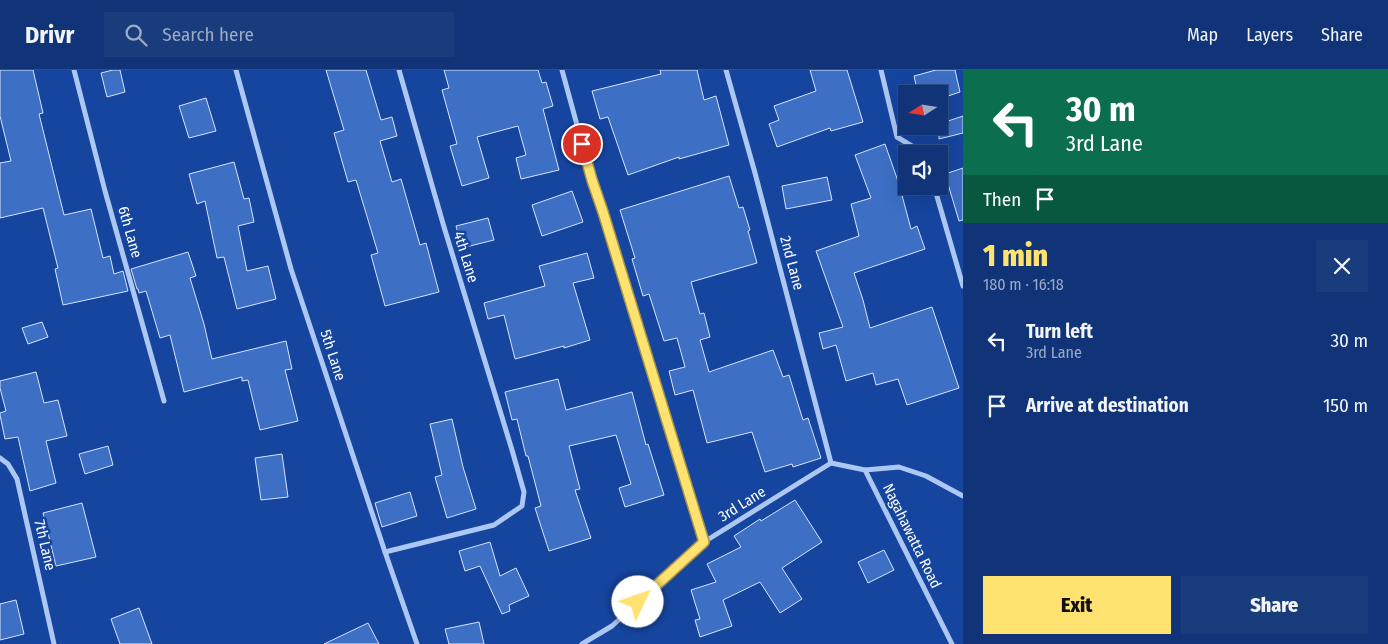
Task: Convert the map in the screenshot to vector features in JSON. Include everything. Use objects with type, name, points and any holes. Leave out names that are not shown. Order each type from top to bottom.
[{"type":"street","name":"6th Lane","points":[[74,70],[105,191],[164,401]]},
{"type":"street","name":"5th Lane","points":[[236,70],[291,269],[417,644]]},
{"type":"street","name":"4th Lane","points":[[385,552],[494,525],[522,506],[524,492],[399,70]]},
{"type":"street","name":"3rd Lane","points":[[562,70],[592,180],[704,542],[831,463]]},
{"type":"street","name":"2nd Lane","points":[[726,70],[758,183],[831,463]]},
{"type":"street","points":[[881,70],[897,137],[910,145]]},
{"type":"street","points":[[937,195],[963,286]]},
{"type":"street","name":"7th Lane","points":[[0,458],[8,464],[17,479],[54,644]]},
{"type":"street","points":[[831,463],[865,470],[898,467],[926,476],[963,496]]},
{"type":"street","name":"Nagahawatta Road","points":[[865,470],[952,644]]},
{"type":"street","points":[[582,644],[612,626],[704,542]]},
{"type":"building","points":[[0,70],[33,70],[43,113],[39,114],[64,215],[91,209],[103,258],[110,256],[114,274],[123,271],[128,291],[63,305],[55,269],[58,268],[43,208],[0,218],[0,163],[11,161],[0,116]]},
{"type":"building","points":[[120,70],[125,92],[107,97],[101,73]]},
{"type":"building","points":[[326,70],[366,70],[381,120],[392,117],[397,136],[380,141],[392,182],[401,179],[420,245],[426,243],[439,292],[385,306],[371,255],[378,253],[356,180],[348,182],[334,133],[344,130]]},
{"type":"building","points":[[444,70],[538,70],[542,83],[546,82],[553,106],[543,109],[559,170],[521,179],[516,158],[526,155],[518,126],[477,137],[489,178],[462,186],[450,146],[457,144],[442,90],[449,88]]},
{"type":"building","points":[[660,70],[697,70],[704,100],[716,96],[729,145],[679,159],[679,157],[628,175],[608,117],[600,119],[592,91],[661,74]]},
{"type":"building","points":[[810,70],[847,70],[863,122],[831,131],[830,128],[777,147],[769,124],[779,120],[774,106],[816,91]]},
{"type":"building","points":[[936,70],[955,70],[960,92],[948,96],[948,85],[916,85],[914,76]]},
{"type":"building","points":[[206,98],[216,131],[189,138],[179,106]]},
{"type":"building","points":[[963,116],[963,133],[939,139],[939,135],[948,135],[948,121]]},
{"type":"building","points":[[885,144],[898,181],[898,195],[902,195],[911,229],[917,226],[925,249],[854,273],[870,328],[932,307],[959,388],[907,405],[898,379],[876,385],[873,373],[846,381],[836,345],[823,349],[819,333],[843,327],[816,251],[859,236],[851,204],[871,198],[855,155]]},
{"type":"building","points":[[234,162],[244,199],[249,198],[254,222],[238,226],[247,271],[268,266],[276,299],[237,309],[224,257],[217,258],[205,201],[197,204],[189,174]]},
{"type":"building","points":[[963,168],[963,220],[959,221],[948,184],[948,173]]},
{"type":"building","points":[[729,176],[739,208],[743,207],[757,263],[691,282],[700,314],[704,313],[710,337],[700,340],[709,372],[773,350],[783,377],[789,375],[803,420],[808,418],[821,458],[793,467],[792,464],[765,472],[752,432],[707,443],[693,390],[675,395],[669,371],[685,367],[677,338],[664,341],[649,294],[643,296],[632,259],[635,258],[620,210]]},
{"type":"building","points":[[827,177],[832,200],[786,209],[782,186]]},
{"type":"building","points":[[572,191],[583,222],[542,236],[532,205]]},
{"type":"building","points":[[488,218],[494,240],[462,248],[456,226]]},
{"type":"building","points":[[188,252],[196,276],[190,278],[212,359],[286,341],[292,369],[285,370],[298,421],[260,430],[248,380],[242,381],[242,377],[184,392],[170,335],[160,338],[146,291],[139,293],[131,269]]},
{"type":"building","points":[[587,253],[594,278],[573,283],[590,340],[515,359],[504,315],[488,319],[484,303],[545,286],[539,266]]},
{"type":"building","points":[[42,322],[48,337],[28,344],[22,328]]},
{"type":"building","points":[[36,372],[44,403],[58,400],[67,436],[46,441],[56,483],[30,491],[18,437],[5,439],[0,413],[6,411],[0,381]]},
{"type":"building","points":[[558,379],[566,410],[632,392],[646,445],[648,444],[664,495],[625,507],[619,488],[631,484],[616,435],[569,446],[580,489],[575,490],[591,538],[549,551],[535,508],[541,506],[528,456],[526,456],[517,419],[512,420],[505,392]]},
{"type":"building","points":[[452,419],[463,467],[476,509],[447,518],[435,477],[442,475],[430,424]]},
{"type":"building","points":[[108,446],[113,465],[85,474],[79,454]]},
{"type":"building","points":[[282,454],[288,497],[261,500],[255,458]]},
{"type":"building","points":[[410,492],[417,516],[382,527],[375,503]]},
{"type":"building","points":[[795,500],[822,542],[782,568],[802,599],[780,613],[760,582],[723,600],[732,626],[700,637],[695,620],[700,619],[691,590],[716,582],[707,564],[741,547],[734,536]]},
{"type":"building","points":[[82,503],[96,557],[56,566],[43,513]]},
{"type":"building","points":[[490,542],[500,576],[516,568],[529,596],[509,605],[510,611],[502,614],[480,566],[465,571],[459,551]]},
{"type":"building","points":[[884,550],[894,570],[868,583],[858,562]]},
{"type":"building","points":[[16,600],[24,634],[0,640],[0,604]]},
{"type":"building","points":[[139,608],[152,644],[120,644],[111,619]]},
{"type":"building","points":[[479,622],[484,644],[449,644],[445,629]]},
{"type":"building","points":[[368,623],[379,644],[324,644]]},
{"type":"route","points":[[582,144],[704,542],[638,602]]}]
